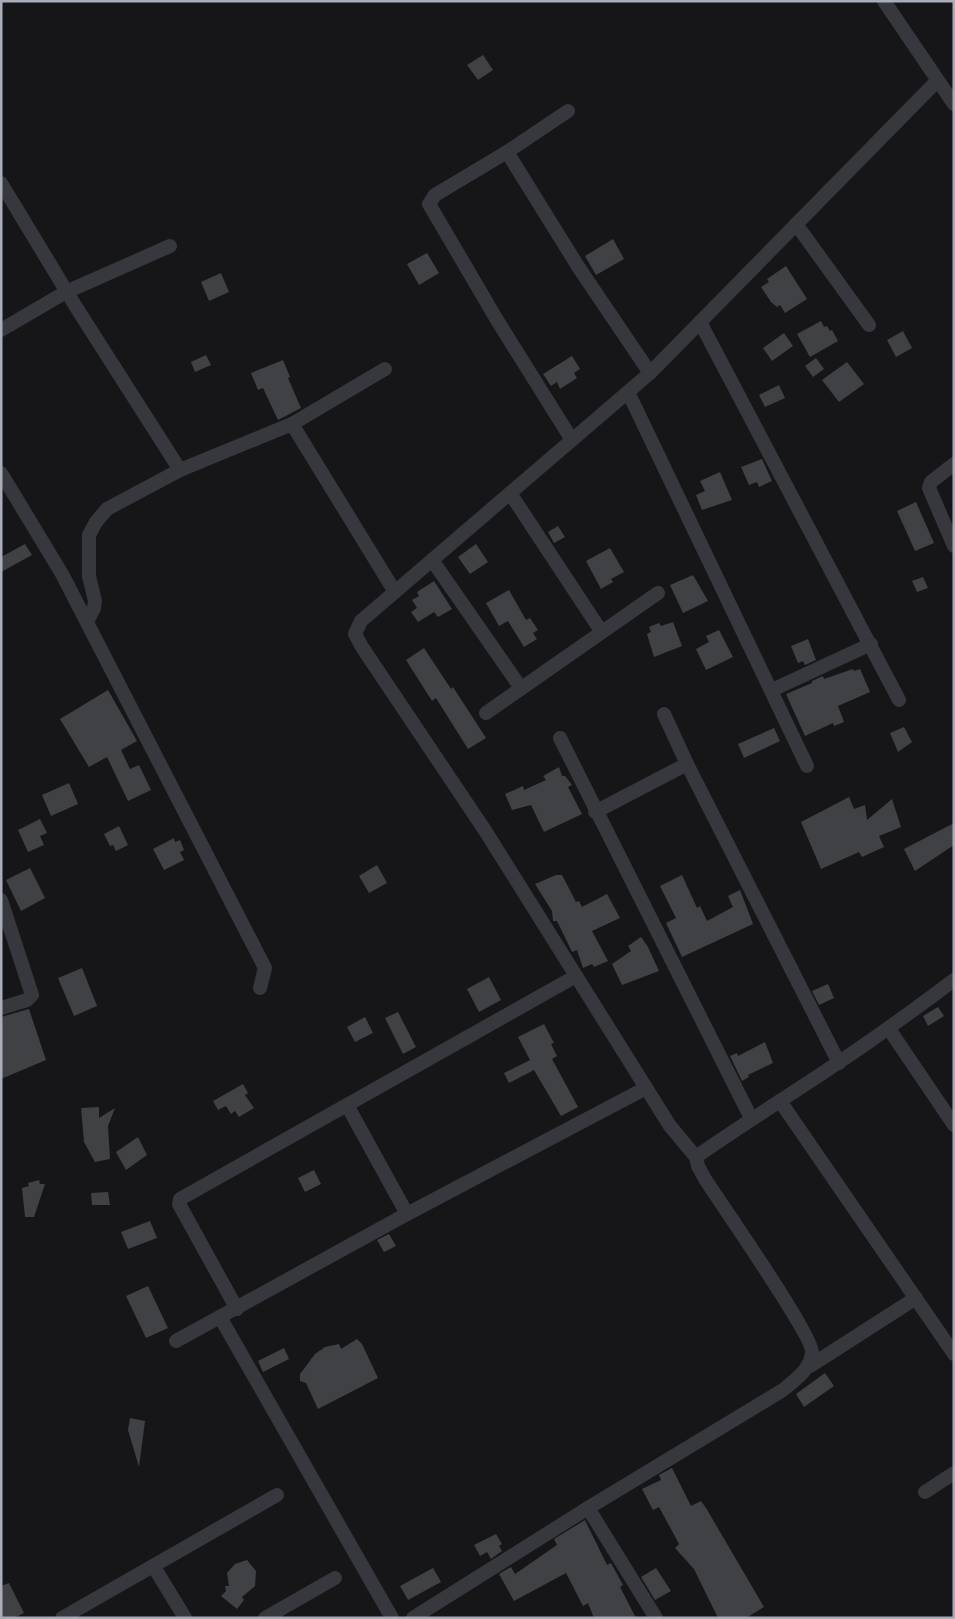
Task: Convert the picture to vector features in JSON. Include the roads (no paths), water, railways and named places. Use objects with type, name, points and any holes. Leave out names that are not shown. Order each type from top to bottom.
[{"type":"street","points":[[884,1],[954,104]]},
{"type":"street","points":[[810,1366],[813,1349],[793,1312],[705,1178],[698,1166],[696,1157],[670,1126],[486,832],[355,634],[361,621],[650,373],[937,80]]},
{"type":"street","points":[[568,111],[507,152],[435,195],[429,204],[496,320],[572,440]]},
{"type":"street","points":[[507,152],[579,268],[650,373]]},
{"type":"street","points":[[1,183],[66,292],[180,470]]},
{"type":"street","points":[[796,224],[869,325]]},
{"type":"street","points":[[1,330],[66,292],[170,246]]},
{"type":"street","points":[[700,322],[899,700]]},
{"type":"street","points":[[87,622],[94,608],[89,576],[90,536],[96,522],[107,508],[180,470],[292,424],[385,369]]},
{"type":"street","points":[[628,392],[807,766]]},
{"type":"street","points":[[292,424],[395,592]]},
{"type":"street","points":[[954,464],[931,482],[929,488],[954,546]]},
{"type":"street","points":[[1,473],[62,574],[265,968],[260,988]]},
{"type":"street","points":[[510,493],[601,631]]},
{"type":"street","points":[[432,560],[521,688]]},
{"type":"street","points":[[486,713],[601,631],[658,594]]},
{"type":"street","points":[[772,690],[871,644]]},
{"type":"street","points":[[664,714],[687,764],[838,1063]]},
{"type":"street","points":[[560,738],[595,812],[752,1118]]},
{"type":"street","points":[[595,812],[687,764]]},
{"type":"street","points":[[1,900],[32,995],[28,1000],[1,1008]]},
{"type":"street","points":[[238,1309],[179,1204],[180,1198],[576,976]]},
{"type":"street","points":[[696,1157],[752,1118],[838,1063],[954,980]]},
{"type":"street","points":[[889,1028],[954,1125]]},
{"type":"street","points":[[176,1341],[238,1309],[408,1214],[646,1088]]},
{"type":"street","points":[[780,1101],[954,1354]]},
{"type":"street","points":[[347,1105],[408,1214]]},
{"type":"street","points":[[415,1617],[588,1508],[783,1390],[810,1366],[916,1298]]},
{"type":"street","points":[[220,1317],[392,1618]]},
{"type":"street","points":[[925,1492],[954,1473]]},
{"type":"street","points":[[62,1618],[277,1495]]},
{"type":"street","points":[[588,1508],[656,1618]]},
{"type":"street","points":[[154,1567],[186,1618]]},
{"type":"street","points":[[265,1618],[335,1578]]}]
